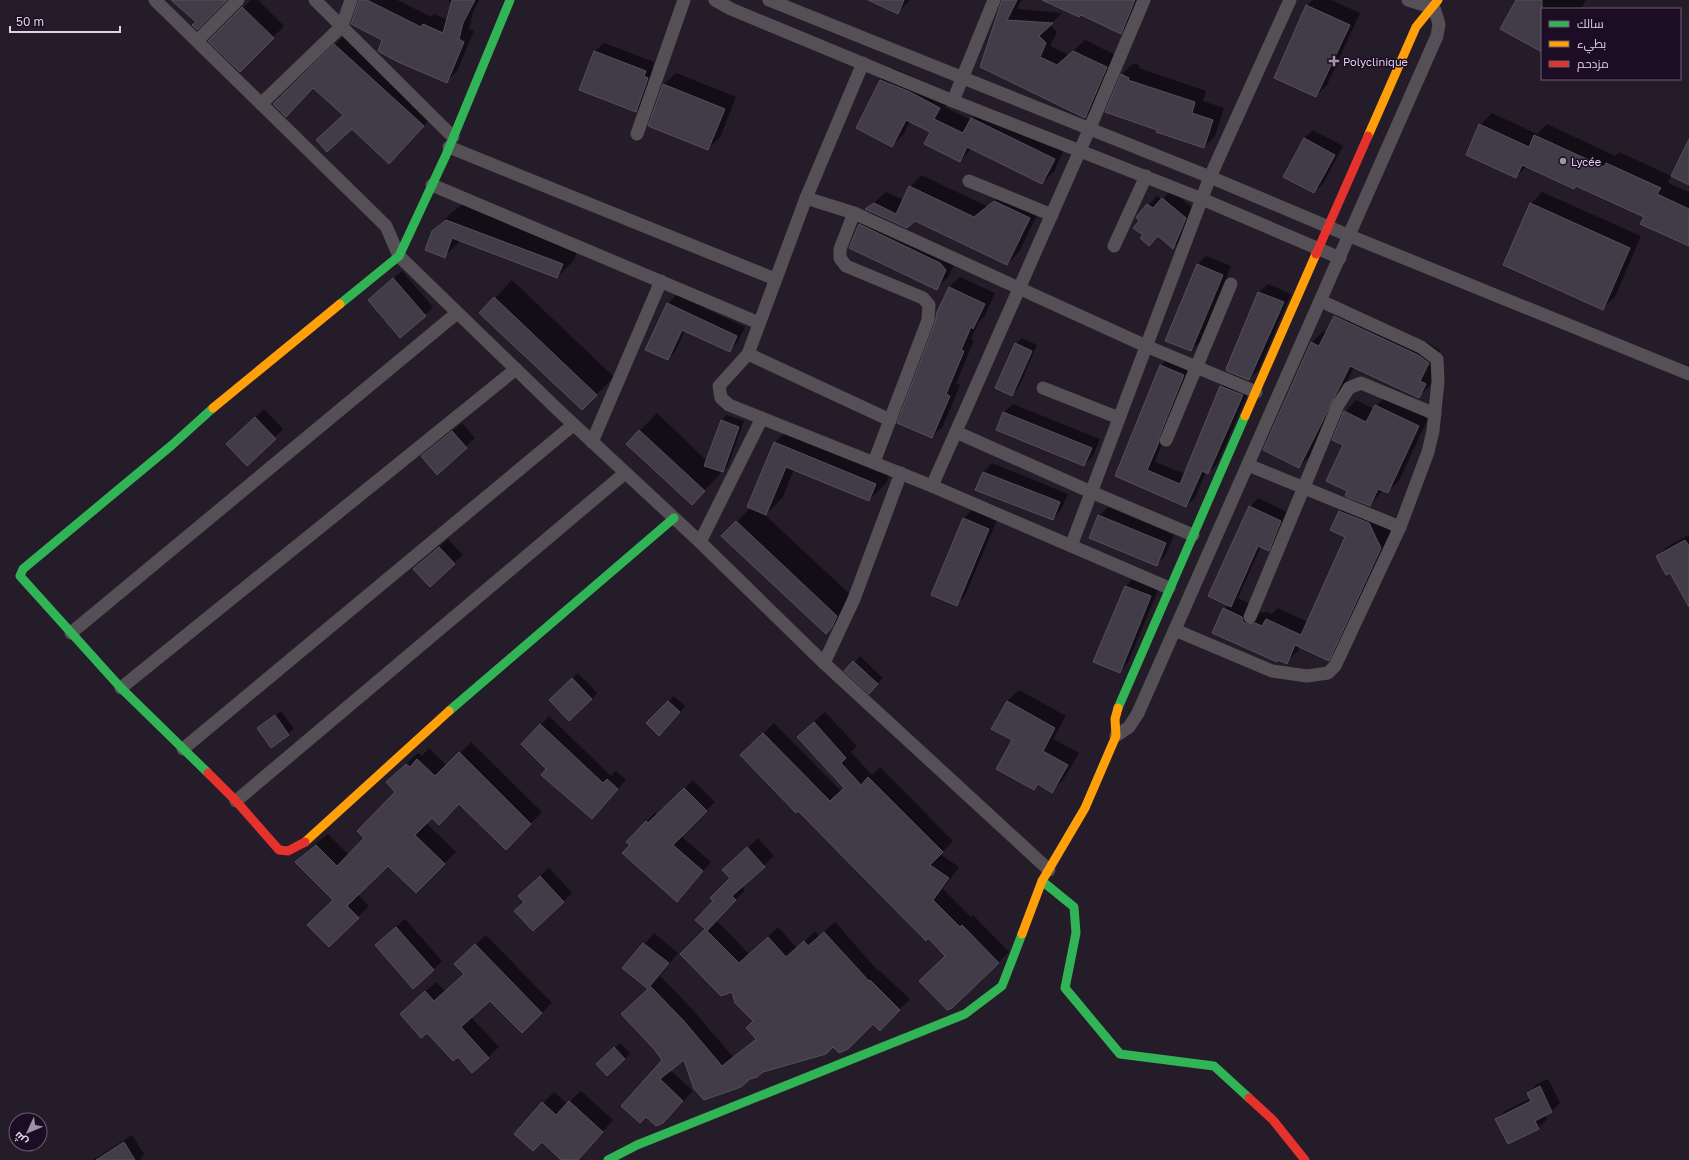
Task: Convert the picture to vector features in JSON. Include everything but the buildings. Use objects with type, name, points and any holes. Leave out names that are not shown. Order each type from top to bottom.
[{"type":"street","points":[[155,0],[386,226],[399,256],[457,313],[573,425],[700,542],[824,663],[1049,870]]},
{"type":"street","points":[[198,41],[238,0]]},
{"type":"street","points":[[315,0],[342,26],[451,142],[775,279]]},
{"type":"street","points":[[261,104],[342,26],[351,0]]},
{"type":"street","points":[[510,0],[451,142],[399,256],[229,394],[172,445],[23,569],[20,576],[121,688],[236,801],[278,850],[288,851],[301,845],[474,688],[674,518]]},
{"type":"street","points":[[638,134],[684,0]]},
{"type":"street","points":[[715,0],[727,7],[952,100],[1146,176],[1340,258]]},
{"type":"street","points":[[770,0],[1089,130],[1210,177],[1350,236],[1689,374]]},
{"type":"street","points":[[952,100],[994,0]]},
{"type":"street","points":[[932,486],[1052,215],[1144,0]]},
{"type":"street","points":[[1071,546],[1210,177],[1290,0]]},
{"type":"street","points":[[1408,0],[1436,4]]},
{"type":"street","points":[[608,1160],[637,1145],[965,1014],[1002,986],[1042,881],[1085,808],[1116,736],[1115,720],[1118,703],[1416,27],[1423,17],[1436,4]]},
{"type":"street","points":[[1116,736],[1126,730],[1134,720],[1350,236],[1437,36],[1438,18],[1436,4]]},
{"type":"street","points":[[863,63],[806,198],[748,354],[719,386],[721,398],[729,405],[901,473],[1169,588]]},
{"type":"street","points":[[1114,246],[1146,176]]},
{"type":"street","points":[[969,181],[1052,215]]},
{"type":"street","points":[[432,184],[759,323]]},
{"type":"street","points":[[806,198],[854,213],[1146,346],[1256,392]]},
{"type":"street","points":[[854,213],[840,249],[840,258],[846,266],[923,298],[930,305],[928,320],[874,462]]},
{"type":"street","points":[[592,442],[661,281]]},
{"type":"street","points":[[1166,440],[1231,284]]},
{"type":"street","points":[[1175,630],[1272,671],[1307,676],[1328,673],[1335,666],[1400,527],[1428,452],[1433,431],[1438,381],[1437,359],[1421,347],[1321,301]]},
{"type":"street","points":[[71,633],[457,313]]},
{"type":"street","points":[[748,354],[890,420]]},
{"type":"street","points":[[121,688],[516,369]]},
{"type":"street","points":[[1250,617],[1305,489],[1338,406],[1349,388],[1361,383],[1434,414]]},
{"type":"street","points":[[1044,388],[1119,418]]},
{"type":"street","points":[[700,542],[762,418]]},
{"type":"street","points":[[183,749],[573,425]]},
{"type":"street","points":[[956,432],[1091,492],[1193,535]]},
{"type":"street","points":[[1248,465],[1400,527]]},
{"type":"street","points":[[236,801],[625,473]]},
{"type":"street","points":[[824,663],[854,599],[901,473]]},
{"type":"street","points":[[1042,881],[1074,907],[1076,933],[1065,988],[1120,1054],[1214,1066],[1273,1120],[1305,1160]]},
{"type":"traffic: fast","points":[[340,304],[399,256],[446,155],[510,0]]},
{"type":"traffic: fast","points":[[208,773],[121,688],[20,576],[23,569],[172,445],[213,408]]},
{"type":"traffic: fast","points":[[1118,708],[1245,416]]},
{"type":"traffic: fast","points":[[449,711],[674,518]]},
{"type":"traffic: fast","points":[[1042,881],[1074,907],[1076,933],[1065,988],[1120,1054],[1214,1066],[1249,1098]]},
{"type":"traffic: fast","points":[[608,1160],[637,1145],[965,1014],[1002,986],[1022,934]]},
{"type":"traffic: slow","points":[[1368,136],[1416,27],[1438,0]]},
{"type":"traffic: slow","points":[[1245,416],[1316,254]]},
{"type":"traffic: slow","points":[[213,408],[340,304]]},
{"type":"traffic: slow","points":[[1022,934],[1042,881],[1085,808],[1116,736],[1115,719],[1118,708]]},
{"type":"traffic: slow","points":[[305,842],[449,711]]},
{"type":"traffic: jam","points":[[1316,254],[1368,136]]},
{"type":"traffic: jam","points":[[208,773],[236,801],[279,850],[288,851],[305,842]]},
{"type":"traffic: jam","points":[[1249,1098],[1273,1120],[1305,1160]]},
{"type":"place","name":"Polyclinique","points":[[1334,61]]},
{"type":"place","name":"Lycée","points":[[1563,161]]}]
